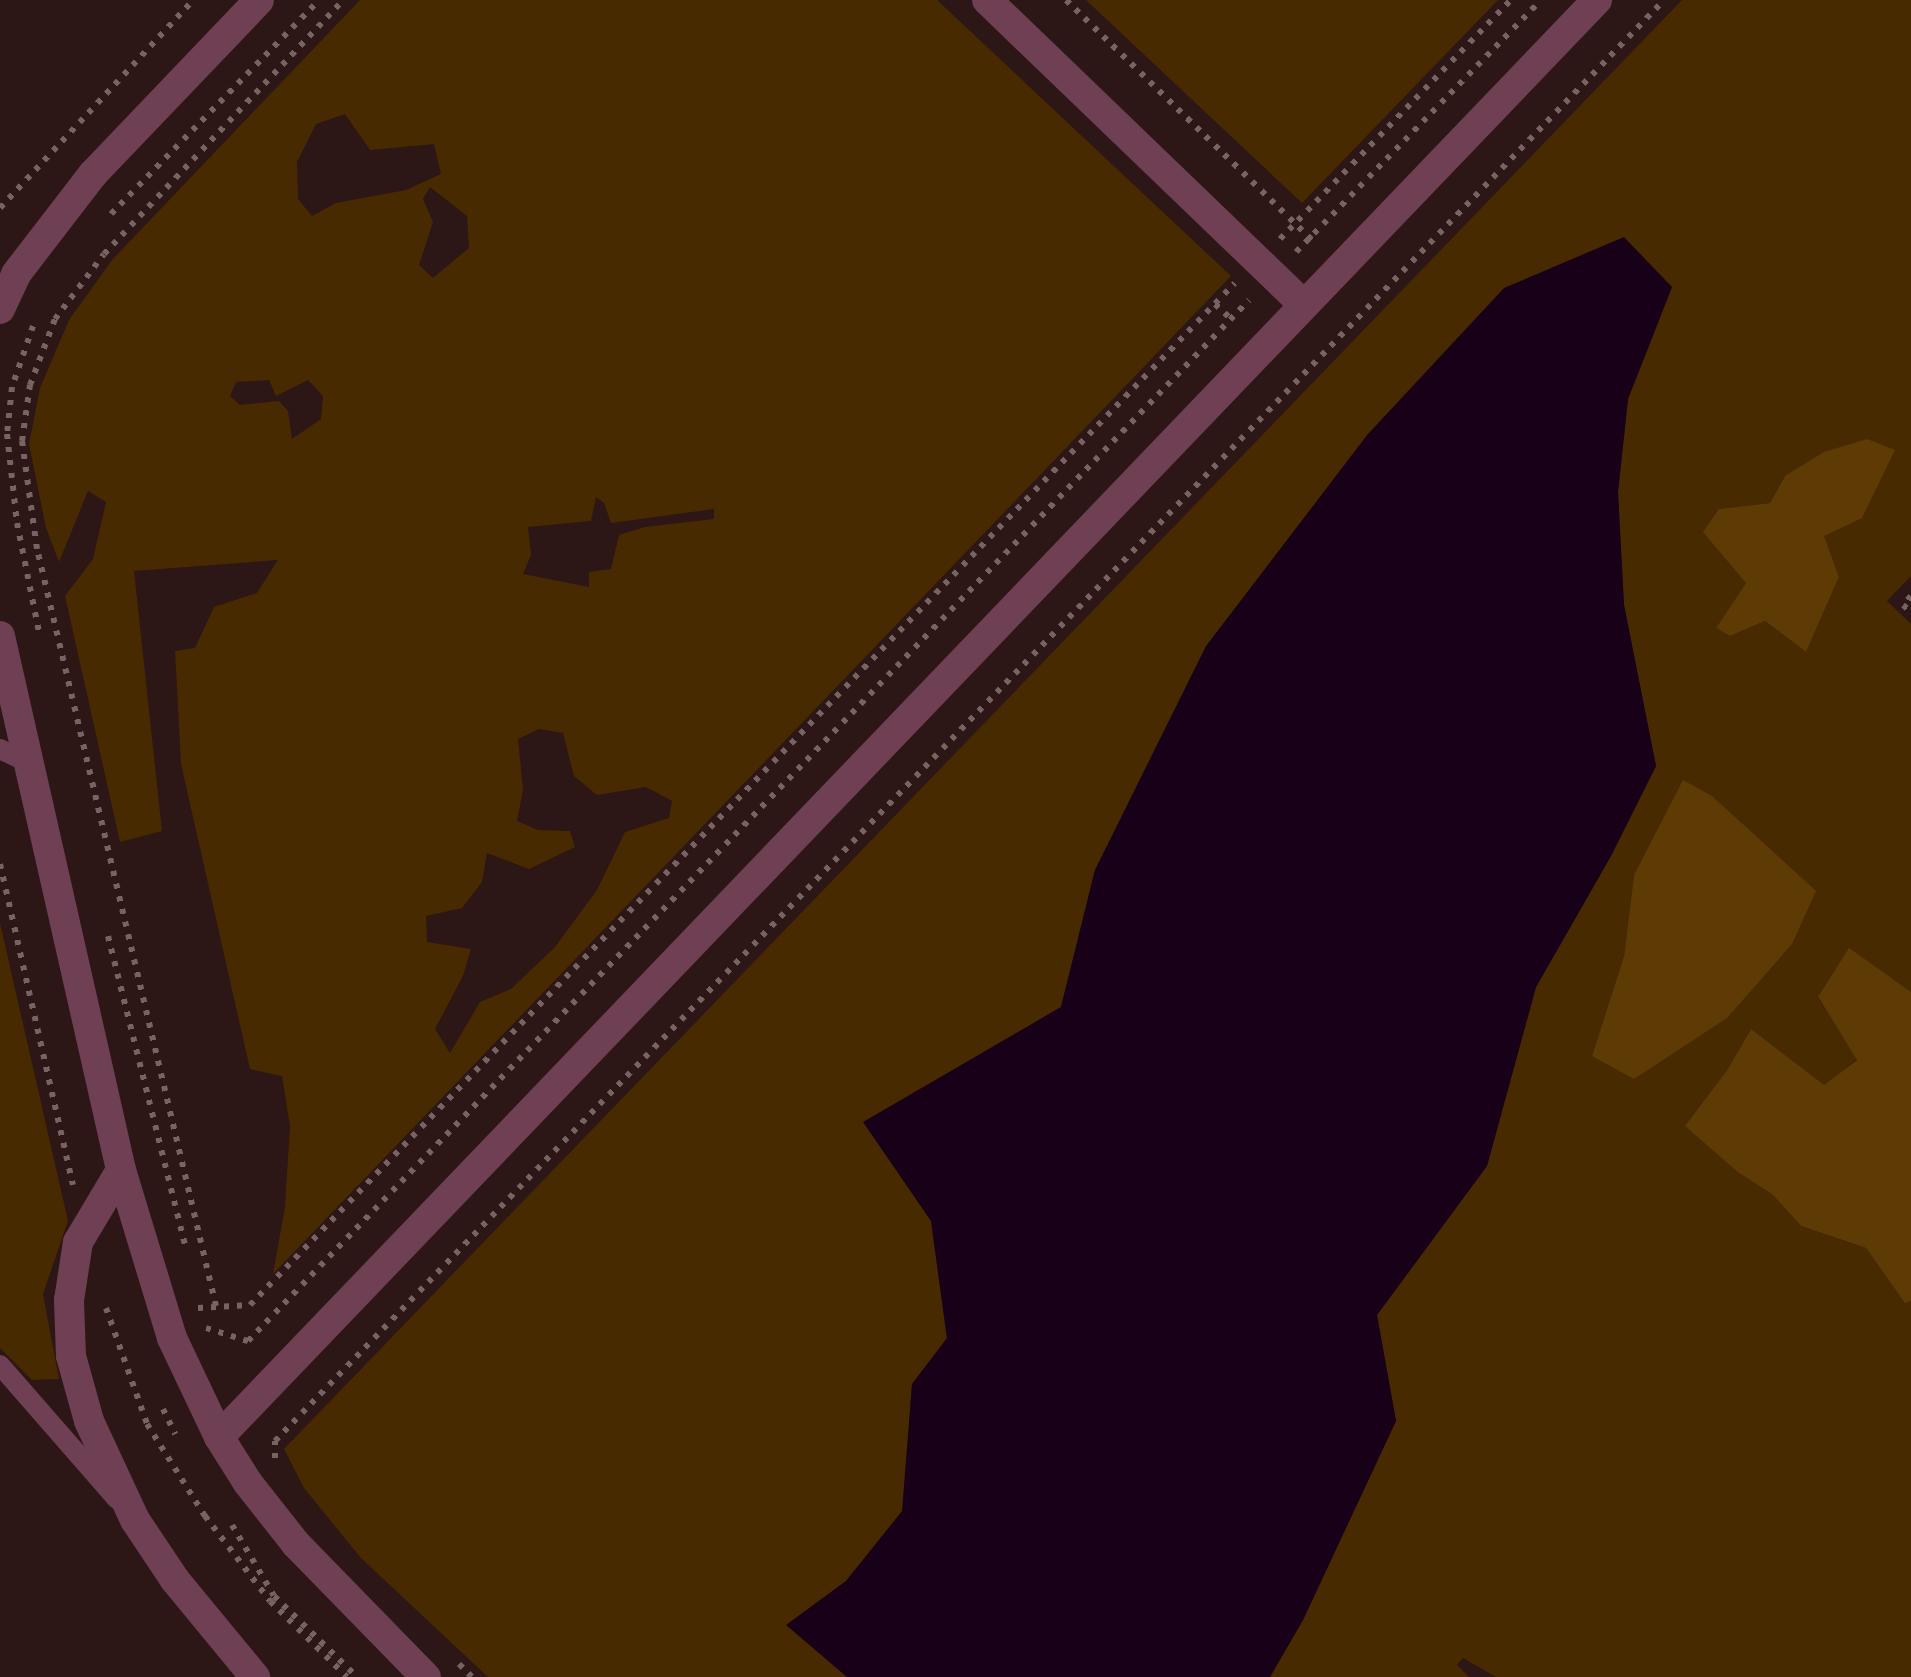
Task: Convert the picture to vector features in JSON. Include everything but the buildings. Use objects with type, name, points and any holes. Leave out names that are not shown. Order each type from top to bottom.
[{"type":"street","points":[[0,309],[16,274],[93,174],[259,0]]},
{"type":"street","points":[[988,0],[1304,305]]},
{"type":"street","points":[[218,1437],[1597,0]]},
{"type":"street","points":[[0,636],[12,675],[13,754],[120,1170],[172,1338],[218,1437],[248,1483],[296,1544],[426,1677]]},
{"type":"street","points":[[120,1170],[78,1242],[69,1300],[71,1356],[89,1422],[136,1520],[175,1580],[255,1677]]},
{"type":"lane","points":[[0,1365],[136,1520]]},
{"type":"path","points":[[0,208],[193,0]]},
{"type":"path","points":[[101,225],[318,0]]},
{"type":"path","points":[[216,1306],[38,548],[22,441],[30,385],[55,318],[104,254],[343,0]]},
{"type":"path","points":[[1066,0],[1373,302]]},
{"type":"path","points":[[195,1288],[206,1328],[248,1341],[1266,268],[1296,223],[1511,0]]},
{"type":"path","points":[[182,1313],[200,1307],[250,1305],[1266,268],[1310,237],[1541,0]]},
{"type":"path","points":[[275,1461],[275,1442],[1664,0]]},
{"type":"path","points":[[34,323],[12,387],[7,434],[17,524],[42,651]]},
{"type":"path","points":[[1911,596],[1903,604],[1911,612]]},
{"type":"path","points":[[106,930],[191,1270]]},
{"type":"path","points":[[116,1336],[132,1331]]},
{"type":"path","points":[[446,1652],[472,1677]]},
{"type":"shaded area","points":[[360,0],[937,0],[1231,276],[273,1274],[285,1207],[290,1126],[282,1076],[250,1069],[181,764],[175,651],[195,648],[214,607],[257,593],[278,560],[134,571],[162,831],[120,842],[65,596],[93,559],[106,502],[88,491],[59,562],[46,528],[29,444],[40,388],[69,320],[112,260]],"holes":[[[345,114],[370,150],[434,144],[441,174],[406,190],[336,203],[312,216],[298,199],[297,162],[316,124]],[[430,187],[467,216],[469,248],[433,278],[419,265],[433,222],[423,199]],[[269,380],[276,396],[308,380],[323,396],[321,419],[292,439],[288,411],[279,401],[240,405],[230,396],[236,382]],[[596,497],[604,503],[611,523],[714,509],[714,519],[645,527],[619,535],[611,569],[589,572],[589,587],[523,574],[531,555],[528,527],[591,521]],[[539,729],[563,733],[574,776],[597,795],[646,787],[672,801],[669,818],[625,832],[597,890],[555,947],[511,989],[480,1002],[450,1053],[435,1029],[463,976],[471,949],[427,942],[426,916],[462,908],[482,882],[487,853],[529,869],[575,847],[570,831],[538,830],[517,821],[523,790],[518,739]]]},
{"type":"shaded area","points":[[1086,0],[1498,0],[1302,203]]},
{"type":"shaded area","points":[[1682,0],[1911,0],[1911,576],[1887,601],[1911,624],[1911,992],[1899,985],[1818,998],[1857,1059],[1824,1086],[1751,1029],[1726,1072],[1739,1173],[1773,1195],[1801,1226],[1866,1248],[1905,1302],[1911,1301],[1911,1677],[1496,1677],[1463,1658],[1457,1665],[1469,1677],[1270,1677],[1303,1620],[1396,1421],[1377,1315],[1487,1166],[1536,987],[1611,856],[1656,766],[1624,605],[1618,492],[1628,399],[1672,287],[1368,434],[1207,646],[1095,870],[1061,1007],[864,1122],[931,1221],[947,1339],[912,1384],[903,1511],[846,1581],[787,1625],[847,1677],[488,1677],[361,1558],[304,1488],[284,1449]],"holes":[[[1785,476],[1823,536],[1839,577],[1806,652],[1765,621],[1730,636],[1716,628],[1746,583],[1719,509],[1770,503]],[[1634,875],[1792,944],[1592,1056],[1624,956]]]},
{"type":"shaded area","points":[[1624,237],[1672,287],[1628,399],[1618,492],[1624,605],[1656,766],[1611,856],[1536,987],[1487,1166],[1377,1315],[1396,1421],[1303,1620],[1270,1677],[847,1677],[786,1625],[846,1581],[902,1511],[912,1384],[947,1338],[931,1221],[863,1122],[1061,1007],[1095,870],[1206,646],[1368,434],[1504,288]]},
{"type":"shaded area","points":[[1867,439],[1895,450],[1862,518],[1824,536],[1839,577],[1806,652],[1765,621],[1730,636],[1716,628],[1746,583],[1703,532],[1719,509],[1770,503],[1785,476],[1824,452]]},
{"type":"shaded area","points":[[1683,780],[1712,796],[1816,891],[1792,944],[1727,1018],[1634,1079],[1592,1056],[1624,956],[1634,875]]},
{"type":"shaded area","points":[[0,923],[68,1221],[43,1294],[59,1379],[32,1380],[0,1348]]},
{"type":"shaded area","points":[[1849,948],[1911,992],[1911,1301],[1905,1303],[1866,1248],[1801,1226],[1773,1195],[1739,1173],[1685,1126],[1726,1072],[1751,1029],[1824,1085],[1857,1060],[1818,997]]}]
